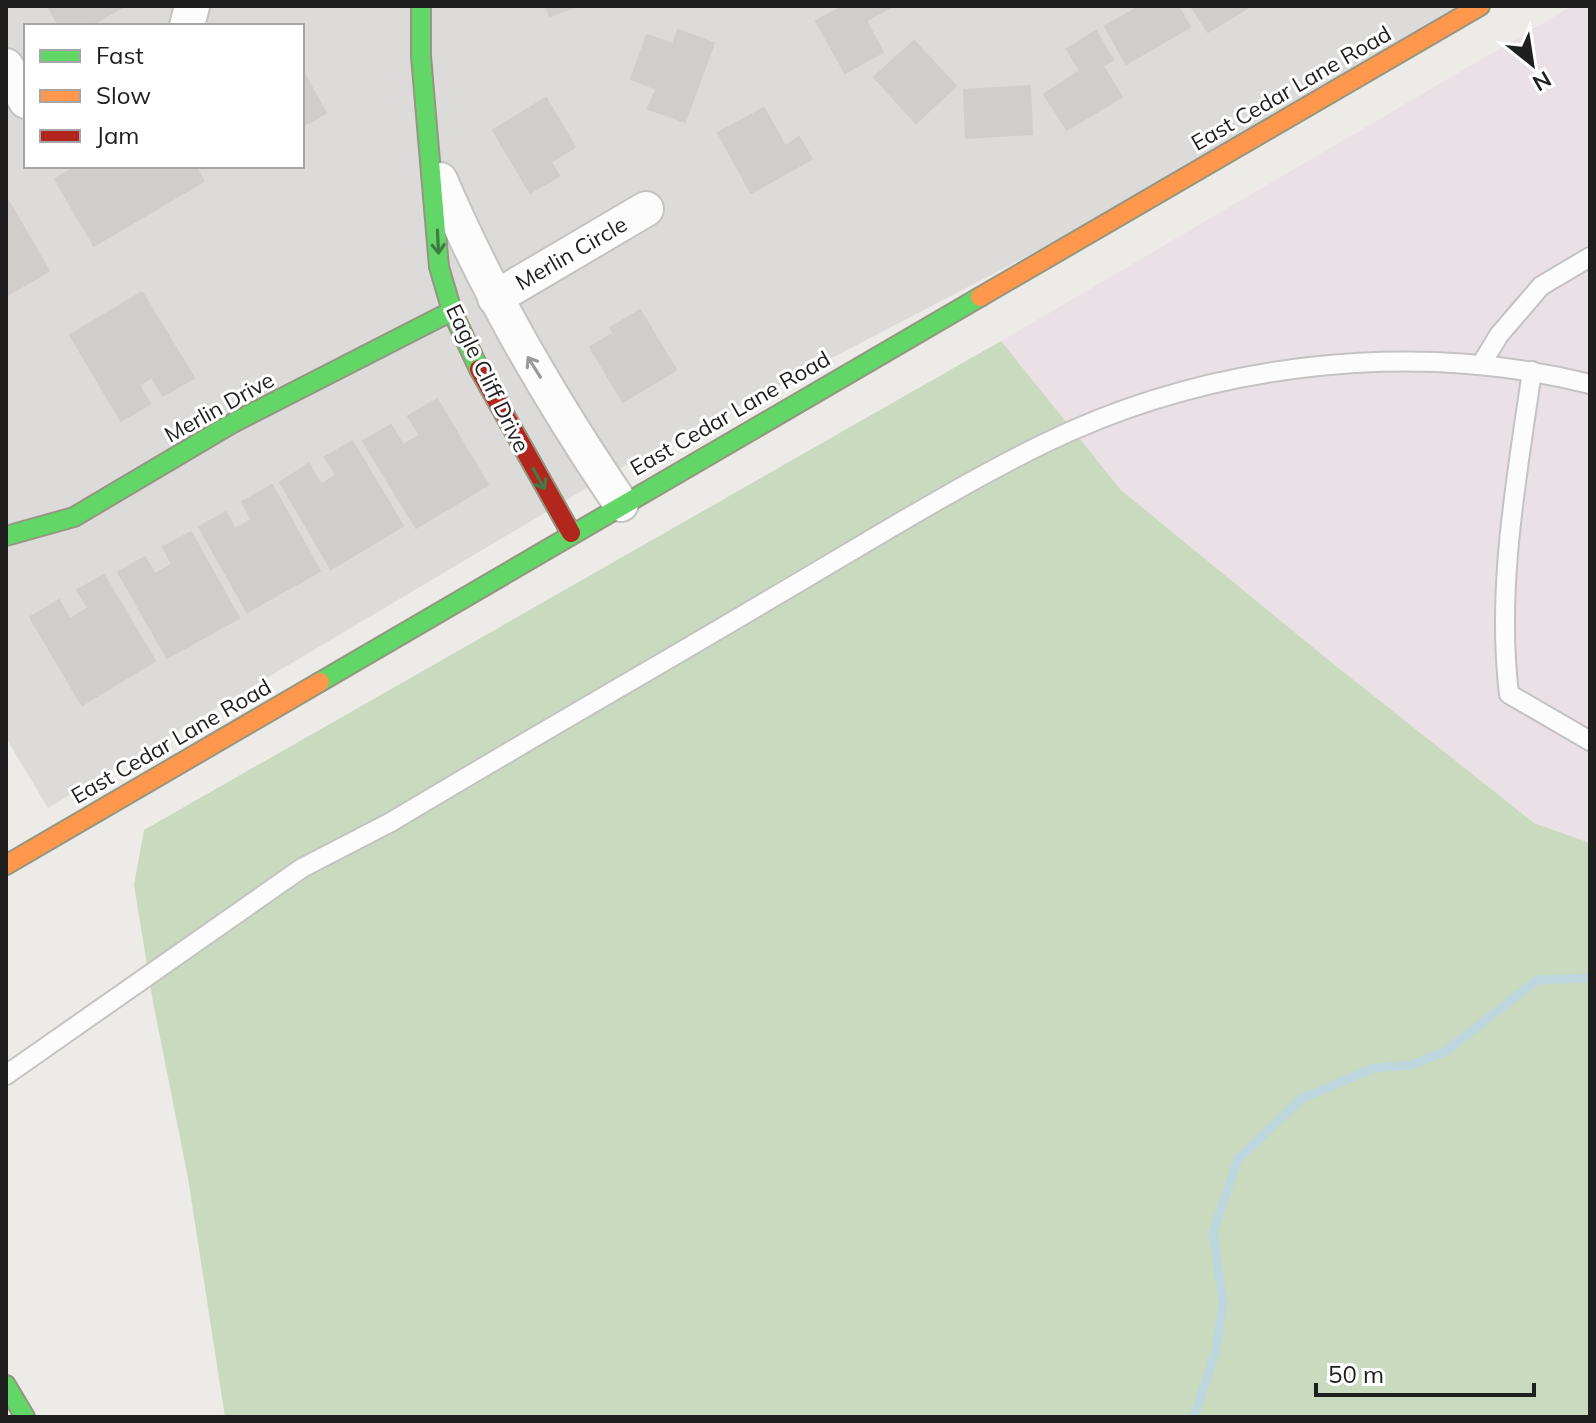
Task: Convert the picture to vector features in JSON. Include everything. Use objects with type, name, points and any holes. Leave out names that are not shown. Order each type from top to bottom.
[{"type":"street","name":"Eagle Cliff Drive","points":[[421,6],[421,56],[433,165],[439,267],[452,311],[476,364],[571,533]]},
{"type":"street","name":"East Cedar Lane Road","points":[[13,855],[1480,6]]},
{"type":"street","points":[[6,66],[24,98]]},
{"type":"street","name":"Eagle Cliff Drive","points":[[433,165],[495,298],[621,504]]},
{"type":"street","name":"Merlin Circle","points":[[495,298],[646,209]]},
{"type":"street","name":"Merlin Drive","points":[[6,536],[74,517],[231,424],[452,311]]},
{"type":"street","points":[[6,1385],[25,1417]]},
{"type":"lane","points":[[1482,363],[1499,335],[1541,286],[1590,257]]},
{"type":"lane","points":[[6,1075],[302,868],[391,822],[933,504],[1044,444],[1105,418],[1213,385],[1337,364],[1482,363],[1590,384]]},
{"type":"lane","points":[[1532,371],[1519,461],[1503,642],[1509,694],[1590,741]]},
{"type":"shaded area","points":[[6,6],[1459,6],[1037,251],[622,467],[48,808],[6,738]]},
{"type":"shaded area","points":[[1572,6],[1590,6],[1590,843],[1534,823],[1121,490],[1001,341]]},
{"type":"green space","points":[[1001,341],[1121,490],[1534,823],[1590,843],[1590,1417],[225,1417],[188,1178],[153,1002],[134,885],[144,830]]},
{"type":"building","points":[[48,6],[125,6],[93,24],[58,24]]},
{"type":"building","points":[[546,6],[577,6],[550,16]]},
{"type":"building","points":[[844,6],[889,8],[866,21],[883,52],[845,73],[816,21]]},
{"type":"building","points":[[1141,6],[1178,6],[1190,27],[1126,64],[1105,26]]},
{"type":"building","points":[[1191,6],[1251,6],[1208,32]]},
{"type":"building","points":[[678,30],[714,43],[685,122],[648,109],[656,89],[631,79],[647,35],[673,44]]},
{"type":"building","points":[[1096,31],[1113,60],[1103,66],[1122,97],[1067,130],[1044,94],[1080,71],[1067,49]]},
{"type":"building","points":[[914,41],[956,86],[916,123],[874,77]]},
{"type":"building","points":[[304,74],[326,113],[304,125]]},
{"type":"building","points":[[1030,86],[1032,134],[966,138],[964,90]]},
{"type":"building","points":[[546,98],[575,147],[551,162],[559,176],[530,193],[493,130]]},
{"type":"building","points":[[764,108],[785,146],[799,137],[812,159],[751,193],[718,133]]},
{"type":"building","points":[[74,168],[196,168],[204,181],[94,246],[55,179]]},
{"type":"building","points":[[6,197],[49,271],[6,296]]},
{"type":"building","points":[[142,292],[194,378],[163,396],[152,377],[139,385],[150,404],[121,421],[70,335]]},
{"type":"building","points":[[640,310],[676,370],[623,402],[590,347],[614,333],[610,328]]},
{"type":"building","points":[[437,399],[488,485],[416,528],[363,441],[391,425],[403,445],[420,435],[408,416]]},
{"type":"building","points":[[352,441],[403,526],[331,569],[280,482],[309,464],[321,485],[336,475],[325,457]]},
{"type":"building","points":[[272,485],[320,571],[247,612],[199,527],[226,512],[235,529],[252,520],[242,502]]},
{"type":"building","points":[[191,532],[239,618],[167,658],[118,572],[145,557],[155,574],[172,564],[163,547]]},
{"type":"building","points":[[104,575],[155,661],[82,705],[30,617],[59,600],[70,619],[88,608],[77,590]]},
{"type":"waterway","points":[[1194,1417],[1216,1350],[1223,1303],[1213,1232],[1238,1159],[1301,1099],[1374,1068],[1412,1065],[1446,1051],[1537,980],[1590,978]]},
{"type":"traffic: fast","points":[[421,6],[421,56],[439,267],[452,311],[479,369]]},
{"type":"traffic: fast","points":[[320,682],[980,297]]},
{"type":"traffic: fast","points":[[6,536],[74,517],[231,424],[452,311]]},
{"type":"traffic: fast","points":[[6,1385],[25,1417]]},
{"type":"traffic: slow","points":[[980,297],[1480,6]]},
{"type":"traffic: slow","points":[[6,865],[320,682]]},
{"type":"traffic: jam","points":[[479,369],[571,533]]}]
